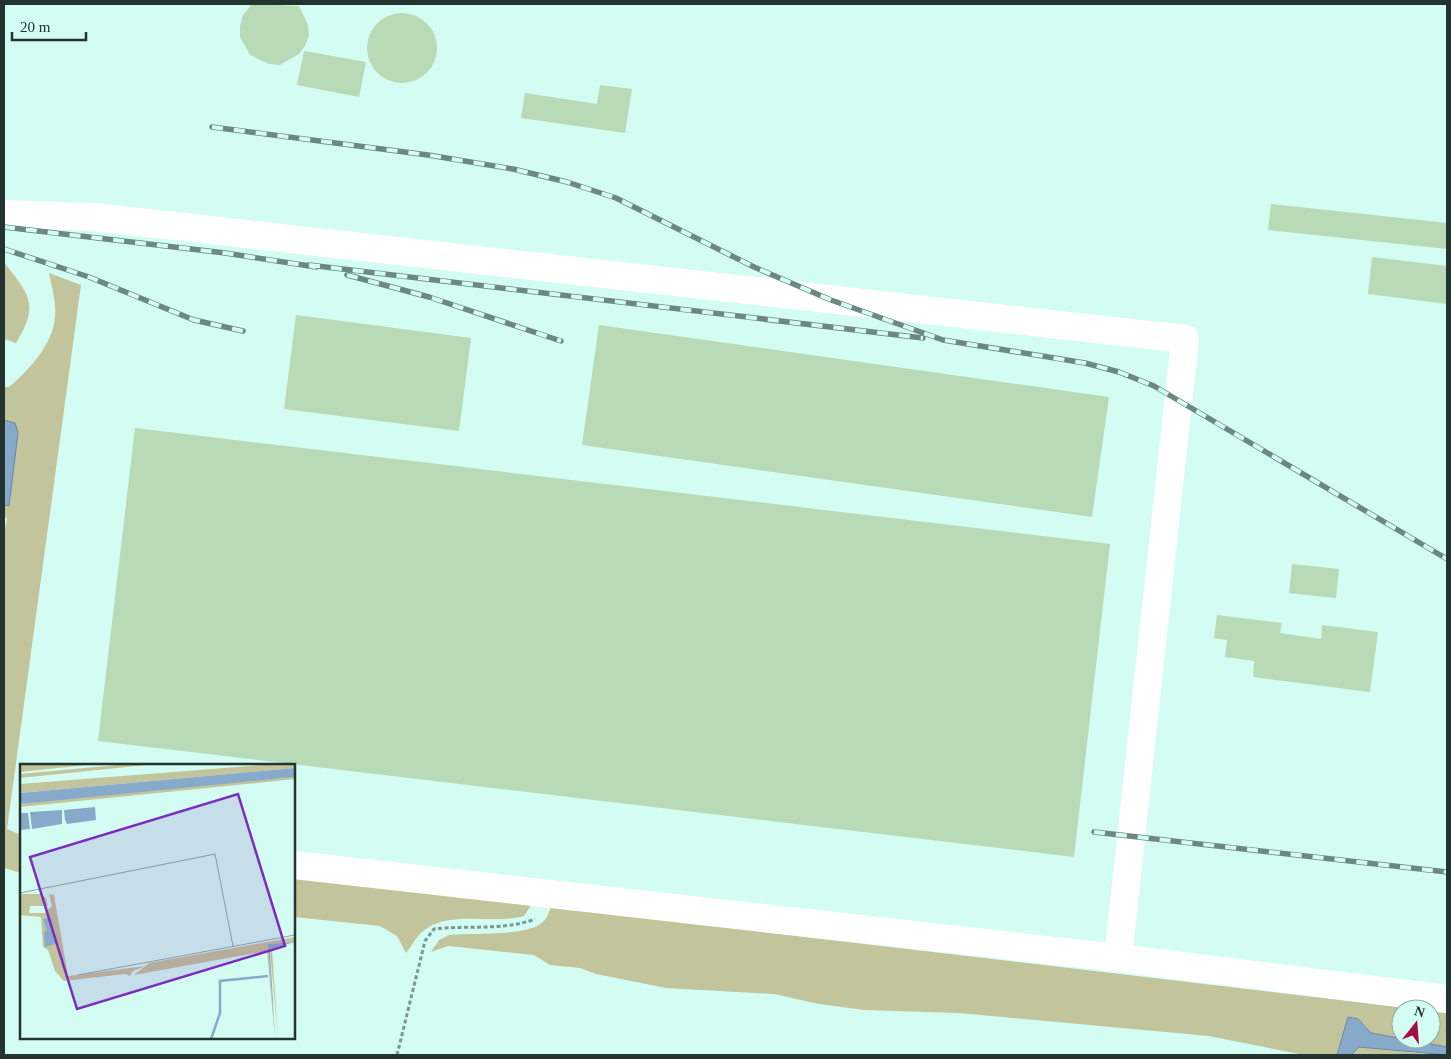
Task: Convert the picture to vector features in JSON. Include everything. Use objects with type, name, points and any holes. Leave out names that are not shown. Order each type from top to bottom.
[{"type":"street","points":[[4,214],[94,217],[1185,339],[1118,958]]},
{"type":"street","points":[[295,865],[1118,958],[1447,999]]},
{"type":"path","points":[[396,1055],[425,941],[434,930],[458,926],[520,925],[537,918],[544,908],[547,894]]},
{"type":"green space","points":[[4,262],[20,283],[28,300],[28,319],[16,343],[4,339]]},
{"type":"green space","points":[[49,273],[81,285],[7,829],[20,835],[20,873],[4,868],[4,535],[7,518],[4,517],[4,505],[9,506],[15,423],[4,420],[4,387],[9,387],[23,374],[48,342],[55,318],[54,298]]},
{"type":"green space","points":[[295,878],[532,904],[524,916],[499,919],[458,919],[433,925],[420,934],[406,953],[397,936],[380,926],[295,917]]},
{"type":"green space","points":[[551,907],[1391,1006],[1391,1037],[1371,1033],[1358,1019],[1339,1047],[1337,1055],[1304,1055],[1209,1036],[959,1013],[864,1010],[819,1004],[774,994],[666,988],[596,974],[580,968],[550,965],[534,955],[448,946],[431,952],[439,940],[449,935],[526,930],[537,926],[548,915]]},
{"type":"green space","points":[[1441,1012],[1447,1013],[1447,1047],[1441,1046]]},
{"type":"green space","points":[[1359,1047],[1436,1055],[1351,1055]]},
{"type":"water","points":[[4,420],[15,423],[18,433],[9,506],[4,505]]},
{"type":"water","points":[[1348,1017],[1358,1019],[1371,1033],[1391,1037],[1391,1049],[1441,1049],[1441,1046],[1447,1047],[1447,1055],[1359,1047],[1351,1055],[1337,1055]]},
{"type":"building","points":[[252,4],[299,6],[308,25],[309,35],[305,46],[299,54],[280,65],[269,64],[250,55],[240,37],[240,26],[243,15]]},
{"type":"building","points":[[402,13],[421,19],[431,29],[437,48],[431,67],[421,77],[402,83],[383,77],[373,67],[367,48],[373,29],[383,19]]},
{"type":"building","points":[[304,51],[366,62],[359,97],[297,85]]},
{"type":"building","points":[[600,85],[632,89],[625,133],[521,118],[525,93],[597,104]]},
{"type":"building","points":[[1271,204],[1447,223],[1447,249],[1268,230]]},
{"type":"building","points":[[1372,257],[1447,266],[1447,304],[1368,294]]},
{"type":"building","points":[[296,315],[471,338],[459,431],[284,409]]},
{"type":"building","points":[[599,325],[1109,397],[1092,517],[582,445]]},
{"type":"building","points":[[135,428],[1110,544],[1074,857],[98,741]]},
{"type":"building","points":[[1292,564],[1339,569],[1336,598],[1289,593]]},
{"type":"building","points":[[1217,615],[1282,623],[1280,633],[1321,639],[1322,625],[1378,632],[1370,692],[1253,677],[1254,661],[1225,657],[1227,640],[1214,638]]},
{"type":"railway","points":[[212,127],[428,155],[513,169],[567,182],[616,198],[754,267],[831,300],[943,340],[1085,363],[1119,372],[1154,386],[1447,559]]},
{"type":"railway","points":[[4,227],[225,253],[316,267]]},
{"type":"railway","points":[[4,249],[89,277],[194,320],[243,331]]},
{"type":"railway","points":[[309,265],[923,338]]},
{"type":"railway","points":[[347,275],[429,297],[561,341]]},
{"type":"railway","points":[[1094,832],[1447,872]]}]
